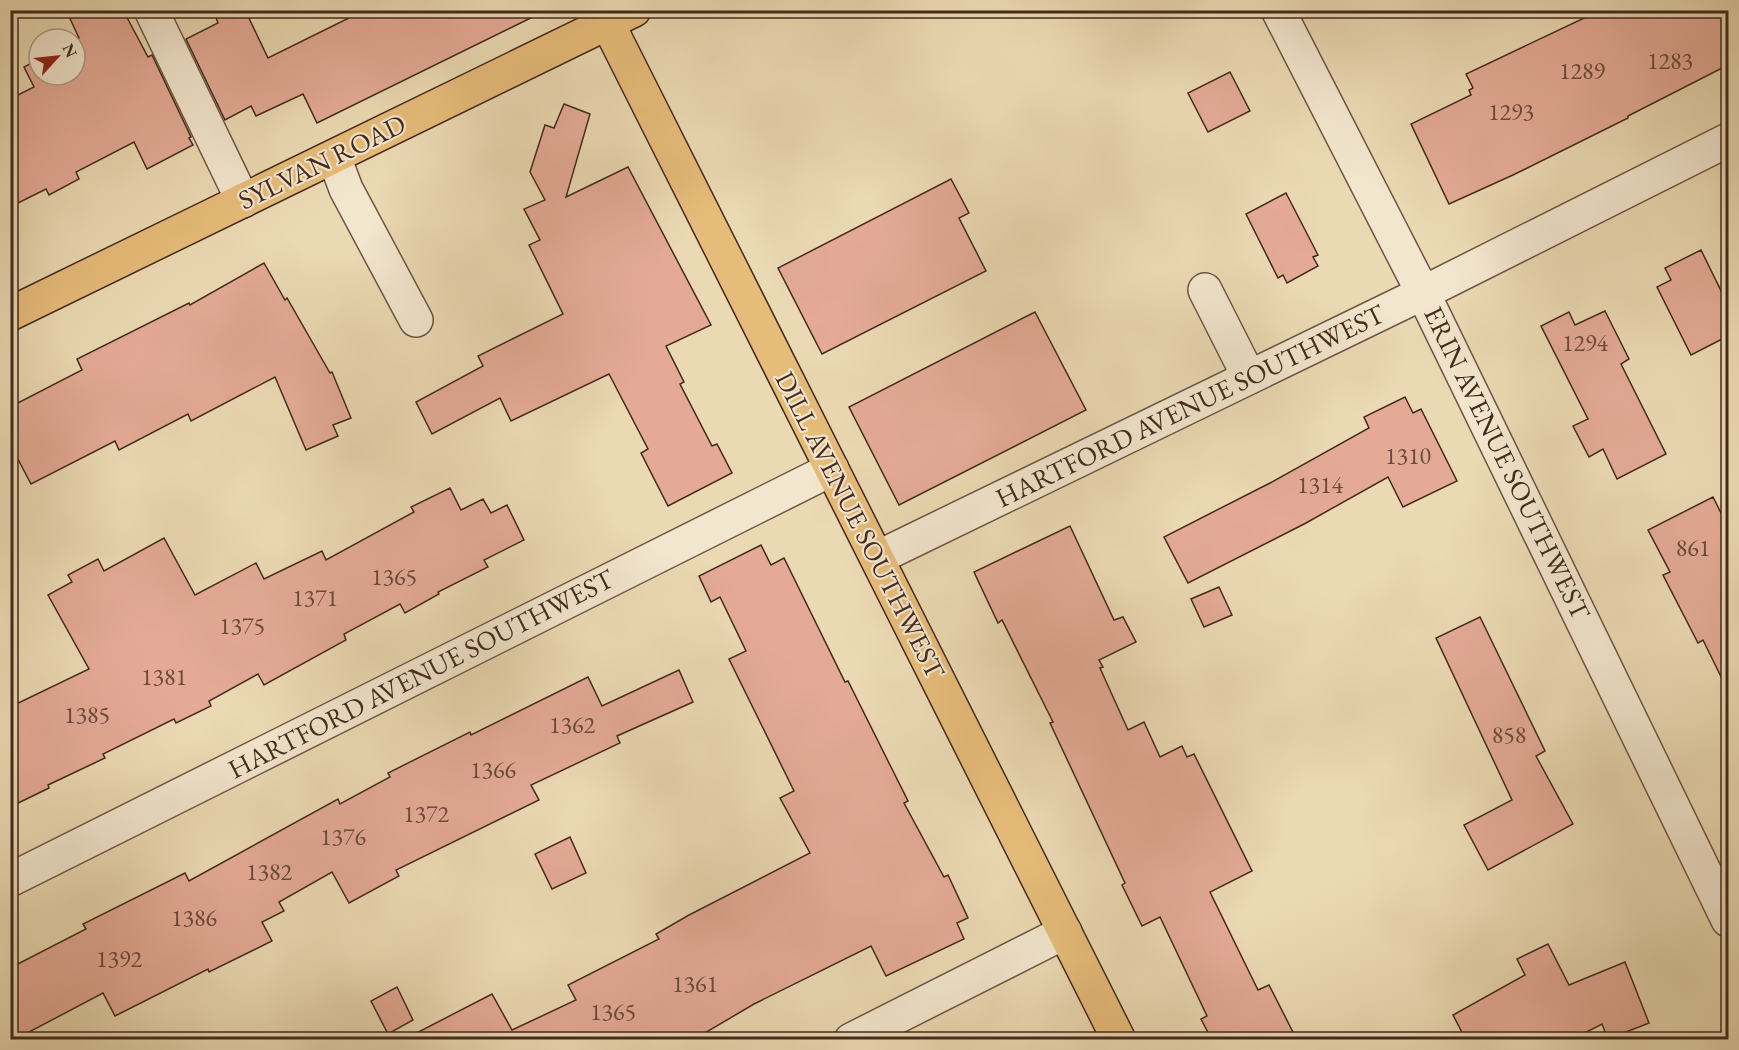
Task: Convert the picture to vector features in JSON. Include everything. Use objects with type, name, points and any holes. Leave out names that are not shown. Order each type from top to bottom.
[{"type":"main road","name":"SYLVAN ROAD","points":[[10,314],[334,157],[614,15]]},
{"type":"main road","name":"DILL AVENUE SOUTHWEST","points":[[614,15],[832,469],[1119,1040]]},
{"type":"street","points":[[151,10],[243,201]]},
{"type":"street","name":"ERIN AVENUE SOUTHWEST","points":[[1278,10],[1424,292],[1728,920]]},
{"type":"street","name":"HARTFORD AVENUE SOUTHWEST","points":[[877,558],[1424,292],[1728,140]]},
{"type":"street","points":[[334,157],[346,189],[416,320]]},
{"type":"street","points":[[1205,290],[1249,377]]},
{"type":"street","name":"HARTFORD AVENUE SOUTHWEST","points":[[10,880],[832,469]]},
{"type":"street","points":[[851,1040],[1065,932]]},
{"type":"building","points":[[66,10],[123,10],[148,57],[152,55],[193,145],[147,169],[134,142],[76,172],[79,179],[49,195],[46,189],[10,207],[10,99],[34,87],[87,87],[87,27],[74,27]]},
{"type":"building","points":[[213,10],[245,10],[268,58],[365,10],[547,10],[317,123],[303,94],[256,116],[251,106],[225,120],[186,39],[218,23]]},
{"type":"building","points":[[1601,10],[1728,10],[1728,65],[1628,118],[1449,204],[1411,124],[1471,95],[1469,90],[1473,88],[1466,74]]},
{"type":"building","points":[[1230,72],[1250,111],[1208,132],[1188,93]]},
{"type":"building","points":[[564,104],[590,114],[566,197],[628,167],[711,325],[666,346],[684,382],[680,384],[712,446],[717,444],[732,473],[668,506],[641,453],[648,449],[609,374],[511,421],[500,398],[432,434],[416,402],[483,366],[478,356],[563,314],[529,245],[540,240],[524,209],[545,200],[530,172],[545,125],[554,128]]},
{"type":"building","points":[[951,179],[969,213],[959,218],[986,271],[822,354],[778,268]]},
{"type":"building","points":[[1286,193],[1318,255],[1313,257],[1318,266],[1287,283],[1283,275],[1278,278],[1246,214]]},
{"type":"building","points":[[1701,250],[1728,305],[1728,336],[1691,355],[1657,287],[1671,280],[1665,268]]},
{"type":"building","points":[[264,263],[330,373],[332,372],[351,418],[333,425],[338,436],[306,450],[275,377],[191,421],[188,414],[119,450],[115,441],[31,484],[10,444],[10,407],[82,370],[77,359],[189,303],[190,305]]},
{"type":"building","points":[[1605,311],[1629,359],[1621,364],[1666,454],[1617,479],[1603,449],[1589,457],[1573,426],[1588,419],[1541,326],[1569,312],[1575,325]]},
{"type":"building","points":[[1035,312],[1086,410],[899,505],[849,407]]},
{"type":"building","points":[[1405,397],[1413,413],[1421,409],[1457,481],[1403,507],[1388,477],[1306,523],[1188,583],[1164,537],[1270,483],[1369,428],[1364,417]]},
{"type":"building","points":[[450,488],[461,510],[483,499],[491,513],[507,505],[524,540],[484,560],[488,567],[438,592],[439,594],[405,613],[400,604],[344,634],[346,640],[264,685],[258,674],[209,701],[211,706],[176,723],[174,719],[103,754],[105,758],[48,785],[49,788],[10,807],[10,707],[89,669],[48,595],[72,582],[68,575],[98,559],[104,571],[164,538],[195,595],[256,563],[264,579],[322,551],[326,560],[414,512],[411,507]]},
{"type":"building","points":[[1713,497],[1728,527],[1728,691],[1703,640],[1698,643],[1663,575],[1670,572],[1648,530]]},
{"type":"building","points":[[1070,526],[1114,620],[1123,617],[1136,642],[1099,660],[1103,667],[1100,668],[1128,730],[1144,722],[1160,757],[1182,746],[1187,757],[1194,754],[1252,871],[1210,892],[1258,990],[1269,985],[1297,1040],[1212,1040],[1201,1019],[1207,1016],[1160,917],[1142,926],[1122,885],[1125,883],[1050,723],[1053,722],[1002,620],[998,623],[974,572]]},
{"type":"building","points":[[761,545],[771,565],[784,558],[845,682],[848,681],[908,801],[904,803],[944,877],[948,875],[968,918],[957,923],[964,939],[886,976],[871,946],[754,1004],[693,1040],[403,1040],[492,994],[512,1030],[576,1000],[568,985],[659,939],[656,934],[689,915],[810,853],[780,798],[794,791],[729,659],[746,651],[720,597],[711,602],[699,576]]},
{"type":"building","points":[[1219,587],[1232,615],[1204,627],[1191,599]]},
{"type":"building","points":[[1480,617],[1545,751],[1536,756],[1573,824],[1488,870],[1464,825],[1512,800],[1436,638]]},
{"type":"building","points":[[679,670],[693,702],[617,736],[620,743],[531,785],[539,800],[396,870],[399,876],[349,903],[332,872],[279,902],[284,911],[262,922],[272,941],[209,972],[208,969],[115,1016],[103,993],[14,1040],[10,1040],[10,968],[86,929],[83,924],[185,873],[189,881],[338,799],[340,804],[390,777],[388,773],[588,677],[602,706]]},
{"type":"building","points":[[570,837],[586,873],[552,889],[535,854]]},
{"type":"building","points":[[1548,944],[1569,985],[1625,962],[1649,1023],[1608,1039],[1602,1024],[1571,1040],[1466,1040],[1453,1015],[1525,975],[1517,959]]},
{"type":"building","points":[[397,987],[413,1020],[388,1034],[371,1001]]}]
